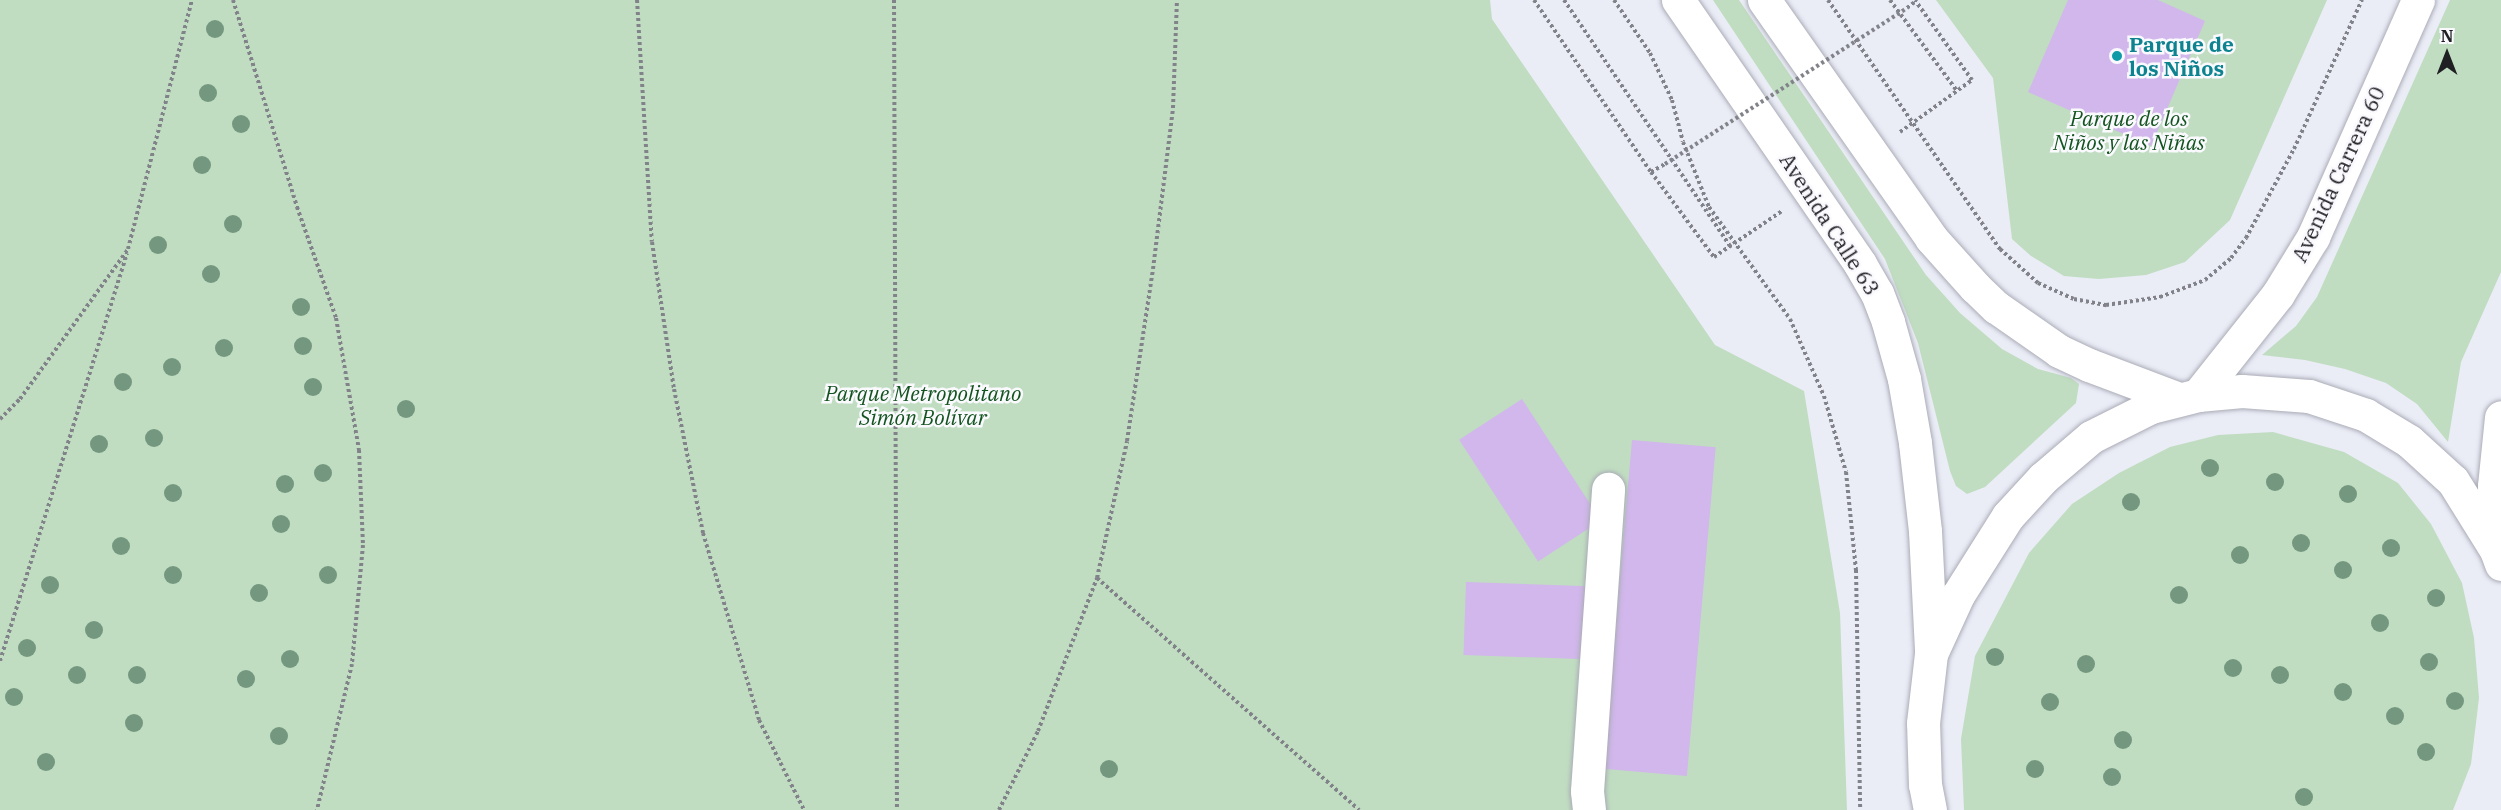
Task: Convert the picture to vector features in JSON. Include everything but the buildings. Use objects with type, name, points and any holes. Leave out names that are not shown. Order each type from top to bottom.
[{"type":"main road","name":"Avenida Calle 63","points":[[1678,0],[1860,264],[1877,293],[1888,322],[1904,379],[1915,443],[1925,531],[1931,654]]},
{"type":"main road","points":[[1764,0],[1870,153],[1952,264],[1996,307],[2060,351],[2089,365],[2189,397]]},
{"type":"main road","name":"Avenida Carrera 60","points":[[2189,397],[2278,294],[2313,237],[2418,0]]},
{"type":"main road","points":[[1930,810],[1925,785],[1923,723],[1931,654],[1958,595],[1983,552],[2008,516],[2043,478],[2091,437],[2151,407],[2189,397],[2242,391],[2309,396],[2366,415],[2409,441],[2453,481],[2498,557]]},
{"type":"main road","points":[[2498,557],[2494,486],[2501,417]]},
{"type":"main road","points":[[1589,810],[1587,791],[1608,489]]},
{"type":"path","points":[[0,661],[128,249],[192,0]]},
{"type":"path","points":[[233,0],[297,207],[336,318],[359,450],[363,545],[352,664],[317,810]]},
{"type":"path","points":[[637,0],[652,242],[674,389],[702,533],[759,720],[804,810]]},
{"type":"path","points":[[894,0],[897,810]]},
{"type":"path","points":[[999,810],[1038,731],[1097,578],[1127,441],[1153,269],[1173,108],[1177,0]]},
{"type":"path","points":[[1534,0],[1652,172],[1714,257],[1810,192]]},
{"type":"path","points":[[1564,0],[1730,246]]},
{"type":"path","points":[[1614,0],[1650,53],[1672,100],[1683,142],[1710,207],[1790,319],[1824,396],[1846,472],[1856,570],[1860,810]]},
{"type":"path","points":[[1828,0],[2000,249],[2038,283],[2074,298],[2106,305],[2160,297],[2205,280],[2231,258],[2246,238],[2294,149],[2362,0]]},
{"type":"path","points":[[1890,0],[1957,91]]},
{"type":"path","points":[[1652,172],[1916,0],[1972,80],[1870,153]]},
{"type":"path","points":[[0,419],[20,399],[128,249]]},
{"type":"path","points":[[1097,578],[1359,810]]},
{"type":"green space","name":"Parque Metropolitano Simón Bolívar","points":[[0,0],[1490,0],[1492,19],[1715,345],[1804,391],[1840,613],[1847,810],[0,810]]},
{"type":"green space","points":[[1713,0],[1739,0],[1926,275],[1960,313],[2002,349],[2038,369],[2071,378],[2079,384],[2076,403],[1985,487],[1967,494],[1956,486],[1950,471],[1918,343],[1885,259]]},
{"type":"green space","name":"Parque de los Niños y las Niñas","points":[[1936,0],[2327,0],[2230,220],[2185,262],[2146,275],[2099,279],[2064,276],[2031,256],[2012,239],[1993,78]]},
{"type":"green space","points":[[2450,0],[2501,0],[2501,272],[2461,362],[2448,442],[2417,404],[2386,383],[2345,369],[2305,360],[2262,355],[2296,326],[2317,297]]},
{"type":"green space","points":[[2273,432],[2344,452],[2398,483],[2431,524],[2462,583],[2474,638],[2479,698],[2471,764],[2453,810],[1964,810],[1961,739],[1975,656],[2029,553],[2072,504],[2119,473],[2170,447],[2218,435]]},
{"type":"place","name":"Parque de los Niños","points":[[2117,56]]}]
